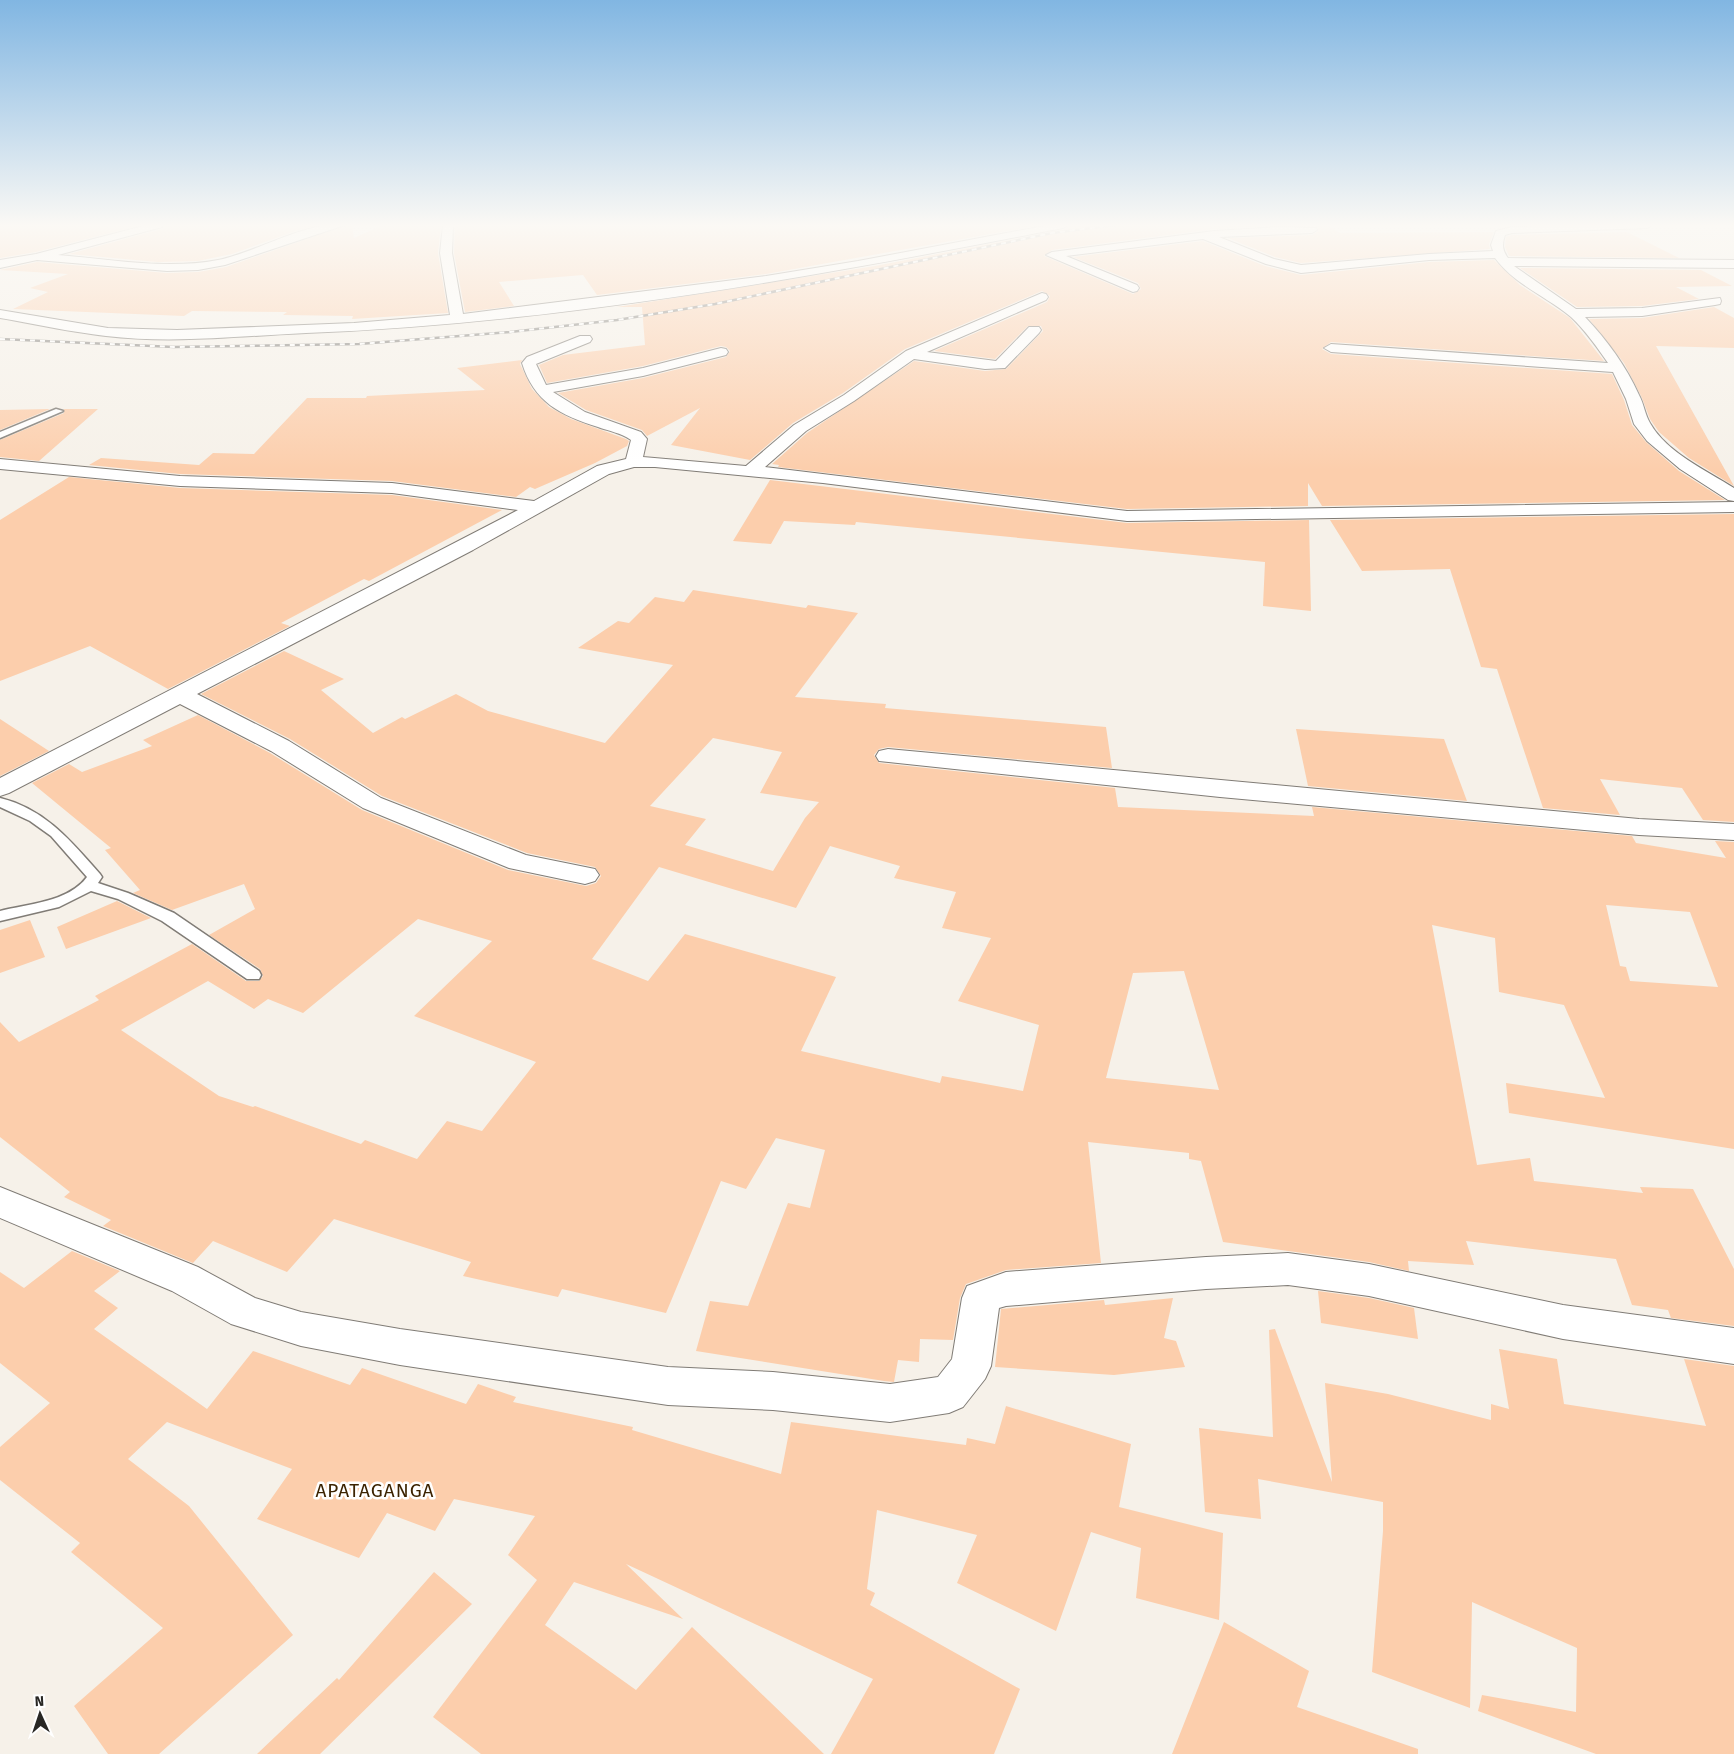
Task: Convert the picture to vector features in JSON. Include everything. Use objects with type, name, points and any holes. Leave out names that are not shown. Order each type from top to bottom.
[{"type":"street","points":[[455,307],[457,319]]},
{"type":"street","points":[[0,314],[108,332],[177,334],[354,327],[492,316],[566,307]]},
{"type":"street","points":[[749,472],[800,428],[850,398],[911,354],[1019,307]]},
{"type":"street","points":[[1564,307],[1574,313],[1603,344],[1638,406],[1642,426],[1665,450],[1734,496]]},
{"type":"street","points":[[1574,313],[1642,312],[1673,307]]},
{"type":"street","points":[[911,354],[985,366],[1000,365],[1034,330]]},
{"type":"street","points":[[585,339],[532,360],[529,363],[532,374],[541,390],[550,400],[590,419],[632,432],[639,439],[636,444],[634,462]]},
{"type":"street","points":[[1331,348],[1618,368]]},
{"type":"street","points":[[541,390],[643,372],[721,352]]},
{"type":"street","points":[[0,788],[538,507],[603,470],[634,462],[655,462],[843,480],[1127,516],[1734,507]]},
{"type":"street","points":[[0,464],[180,481],[392,488],[538,507]]},
{"type":"street","points":[[181,695],[280,746],[372,802],[519,862],[585,875]]},
{"type":"street","points":[[888,756],[1610,825],[1734,832]]},
{"type":"street","points":[[0,1202],[185,1279],[245,1312],[302,1329],[400,1347],[668,1386],[773,1391],[890,1403],[950,1394],[971,1366],[981,1298],[1006,1289],[1206,1273],[1288,1269],[1369,1280],[1564,1322],[1734,1346]]},
{"type":"lane","points":[[0,435],[59,411]]},
{"type":"lane","points":[[0,802],[35,818],[56,833],[95,877],[91,886],[76,896],[0,916]]},
{"type":"lane","points":[[91,886],[123,896],[168,917],[253,975]]},
{"type":"building","points":[[17,307],[447,307],[448,313],[352,319],[353,316],[283,315],[287,312],[192,311],[184,316],[13,309]]},
{"type":"building","points":[[464,307],[507,307],[465,312]]},
{"type":"building","points":[[617,307],[1005,307],[905,349],[843,393],[793,423],[750,460],[671,445],[700,408],[647,436],[642,430],[586,410],[558,393],[643,378],[726,357],[730,351],[726,347],[721,346],[643,366],[547,383],[539,365],[563,355],[645,345],[642,307]]},
{"type":"building","points":[[1036,307],[1553,307],[1570,318],[1604,361],[1331,342],[1322,349],[1331,354],[1612,374],[1624,400],[1632,425],[1646,442],[1679,471],[1725,500],[1322,506],[1308,483],[1308,506],[1127,509],[778,467],[779,465],[772,464],[807,433],[914,361],[985,371],[1006,369],[1043,331],[1041,326],[1028,326],[995,359],[934,351]]},
{"type":"building","points":[[1714,307],[1734,318],[1734,348],[1656,346],[1734,486],[1689,458],[1659,432],[1650,419],[1642,398],[1624,363],[1589,319],[1642,318]]},
{"type":"building","points":[[522,360],[520,364],[532,389],[549,407],[571,419],[626,439],[629,441],[627,446],[595,463],[535,489],[530,487],[516,497],[392,481],[180,474],[89,465],[101,458],[199,465],[213,453],[254,454],[307,398],[366,398],[367,396],[485,390],[457,368]]},
{"type":"building","points":[[50,409],[0,430],[0,410]]},
{"type":"building","points":[[64,409],[98,409],[39,461],[0,457],[0,440],[64,413]]},
{"type":"building","points":[[69,477],[180,488],[392,495],[502,510],[369,581],[364,579],[281,623],[290,626],[168,689],[90,646],[0,681],[0,520]]},
{"type":"building","points":[[770,480],[1127,523],[1309,520],[1311,611],[1263,606],[1265,562],[856,522],[855,525],[784,521],[771,544],[733,541]]},
{"type":"building","points":[[1734,514],[1734,822],[1703,820],[1682,788],[1600,779],[1620,815],[1543,808],[1497,669],[1481,667],[1450,569],[1362,571],[1330,520]]},
{"type":"building","points":[[693,590],[806,608],[808,605],[858,613],[795,697],[886,704],[885,708],[1106,727],[1112,768],[888,747],[879,749],[874,755],[879,763],[1115,788],[1118,807],[1314,816],[1312,807],[1632,836],[1636,843],[1726,858],[1715,841],[1734,842],[1734,1149],[1509,1113],[1506,1083],[1605,1098],[1564,1005],[1499,992],[1495,938],[1432,925],[1477,1165],[1530,1158],[1534,1181],[1643,1193],[1640,1187],[1693,1189],[1734,1269],[1734,1326],[1671,1318],[1668,1310],[1632,1305],[1616,1259],[1466,1241],[1474,1265],[1408,1261],[1409,1271],[1369,1262],[1223,1242],[1201,1161],[1189,1159],[1189,1153],[1088,1142],[1101,1263],[1006,1270],[966,1284],[960,1298],[953,1340],[920,1339],[919,1362],[898,1360],[894,1382],[884,1381],[696,1351],[710,1301],[748,1306],[788,1203],[810,1208],[825,1150],[776,1138],[746,1189],[721,1181],[666,1313],[562,1289],[558,1297],[463,1276],[471,1262],[334,1219],[287,1272],[213,1241],[193,1263],[103,1226],[111,1220],[64,1197],[70,1192],[0,1137],[0,1022],[19,1042],[99,1000],[95,996],[192,944],[246,981],[259,981],[263,976],[260,969],[209,935],[255,909],[244,884],[172,910],[133,893],[140,890],[105,850],[111,848],[32,783],[69,764],[82,772],[152,746],[143,740],[198,715],[270,753],[362,810],[508,870],[586,886],[596,883],[601,876],[595,867],[527,853],[382,796],[290,739],[201,694],[284,651],[344,679],[321,690],[373,733],[402,717],[405,719],[456,694],[488,711],[605,743],[673,665],[578,648],[618,621],[629,623],[655,597],[684,602]],"holes":[[[713,738],[782,752],[760,793],[819,802],[805,818],[773,871],[685,845],[706,819],[650,806]],[[830,846],[900,866],[894,878],[956,892],[942,928],[991,938],[958,1001],[1039,1025],[1023,1091],[942,1076],[940,1083],[801,1051],[836,977],[685,934],[648,981],[592,959],[659,867],[796,908]],[[1606,905],[1690,912],[1718,987],[1630,981],[1626,967],[1620,966]],[[418,919],[492,941],[414,1016],[536,1062],[482,1131],[447,1121],[417,1159],[365,1140],[361,1144],[255,1106],[219,1096],[121,1030],[208,981],[254,1009],[268,999],[303,1013]],[[1184,971],[1219,1090],[1106,1078],[1133,973]]]},
{"type":"building","points":[[0,719],[49,751],[0,776]]},
{"type":"building","points":[[1296,729],[1444,739],[1467,801],[1308,786]]},
{"type":"building","points":[[117,901],[151,918],[66,949],[57,927]]},
{"type":"building","points":[[30,920],[45,957],[0,973],[0,930]]},
{"type":"building","points":[[72,1251],[120,1271],[94,1291],[118,1308],[94,1329],[207,1409],[253,1351],[350,1385],[362,1368],[466,1404],[478,1384],[516,1397],[513,1402],[633,1427],[632,1430],[781,1474],[791,1422],[966,1445],[967,1438],[995,1444],[1006,1406],[1131,1444],[1119,1507],[1223,1533],[1219,1620],[1136,1598],[1141,1548],[1091,1532],[1056,1631],[957,1583],[977,1535],[877,1510],[867,1589],[875,1593],[870,1605],[1020,1689],[994,1754],[831,1754],[873,1679],[626,1564],[683,1619],[574,1582],[545,1625],[636,1690],[692,1627],[824,1754],[481,1754],[433,1717],[537,1580],[508,1555],[535,1516],[454,1499],[435,1531],[387,1513],[359,1558],[257,1519],[292,1469],[167,1422],[128,1459],[189,1506],[293,1635],[159,1754],[108,1754],[74,1706],[163,1628],[71,1552],[80,1543],[0,1480],[0,1447],[50,1403],[0,1363],[0,1272],[24,1288]]},
{"type":"building","points":[[1318,1291],[1369,1298],[1414,1308],[1418,1339],[1321,1323]]},
{"type":"building","points":[[1173,1298],[1164,1338],[1176,1341],[1185,1367],[1114,1375],[995,1367],[1001,1309],[1104,1300],[1105,1305]]},
{"type":"building","points":[[1275,1329],[1332,1482],[1325,1383],[1388,1394],[1491,1420],[1491,1404],[1509,1409],[1499,1349],[1557,1359],[1564,1404],[1706,1426],[1684,1359],[1734,1366],[1734,1754],[1596,1754],[1478,1711],[1482,1695],[1576,1712],[1577,1648],[1472,1602],[1470,1708],[1372,1672],[1383,1531],[1383,1502],[1258,1479],[1261,1519],[1205,1512],[1199,1428],[1273,1437],[1269,1330]]},
{"type":"building","points":[[434,1572],[472,1604],[320,1754],[257,1754],[337,1678],[339,1680]]},
{"type":"building","points":[[1224,1622],[1309,1671],[1297,1707],[1418,1749],[1418,1754],[1172,1754]]},
{"type":"railway","points":[[0,339],[174,347],[359,344],[510,332],[617,320],[698,307]]},
{"type":"district","name":"APATAGANGA","points":[[375,1490]]}]
